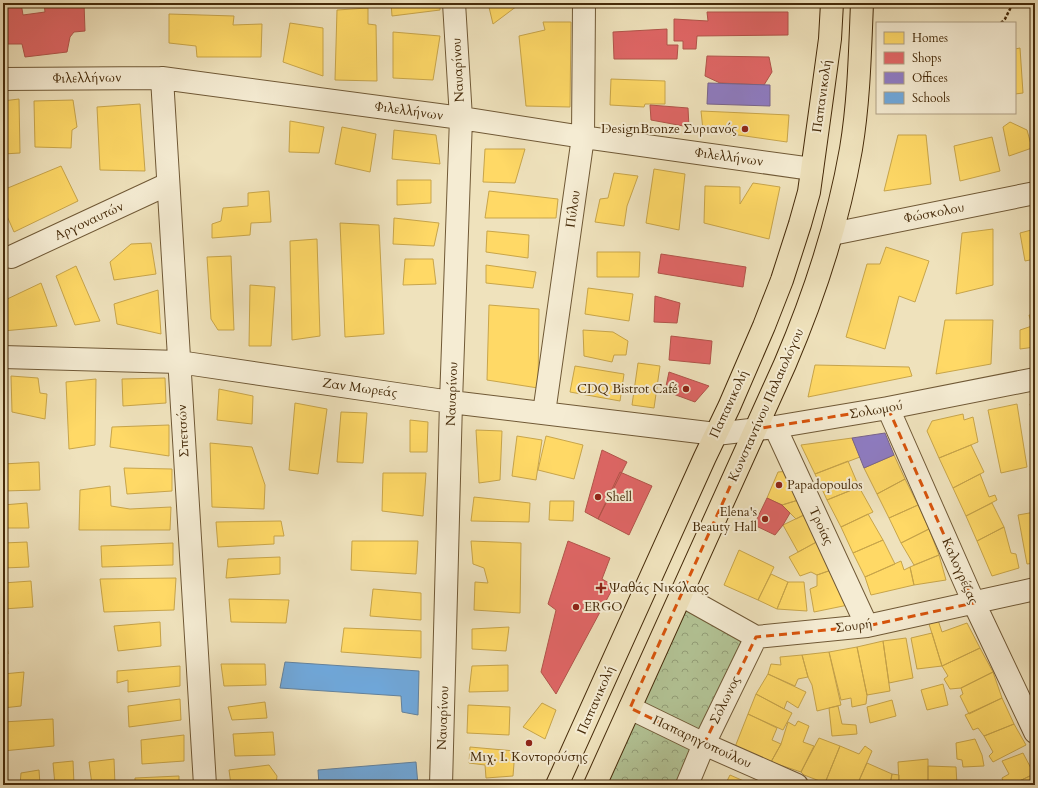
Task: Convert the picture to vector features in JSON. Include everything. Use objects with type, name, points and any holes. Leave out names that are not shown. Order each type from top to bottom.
[{"type":"main road","name":"Παπανικολή","points":[[557,785],[732,399],[782,280],[809,192],[830,39],[832,3]]},
{"type":"main road","name":"Κωνσταντίνου Παλαιολόγου","points":[[595,785],[681,595],[765,428],[803,321],[832,234],[842,195],[851,148],[857,102],[862,3]]},
{"type":"street","name":"Ναυαρίνου","points":[[441,785],[451,402],[461,118],[454,3]]},
{"type":"street","name":"Πύλου","points":[[544,413],[583,137],[584,3]]},
{"type":"street","name":"Φιλελλήνων","points":[[3,79],[162,78],[461,118],[583,137],[812,169]]},
{"type":"street","name":"Σπετσών","points":[[162,78],[205,785]]},
{"type":"street","name":"Αργοναυτών","points":[[11,257],[168,184]]},
{"type":"street","name":"Φώσκολου","points":[[832,234],[1035,193]]},
{"type":"street","name":"Ζαν Μωρεάς","points":[[3,357],[179,362],[451,402],[716,434]]},
{"type":"street","name":"Σολωμού","points":[[716,434],[765,428],[888,408],[1035,379]]},
{"type":"street","name":"Καλογρέζας","points":[[888,408],[974,603],[1035,732]]},
{"type":"street","name":"Τροίας","points":[[765,428],[867,626]]},
{"type":"street","name":"Σουρή","points":[[756,637],[867,626],[1035,589]]},
{"type":"street","points":[[681,595],[756,637]]},
{"type":"street","name":"Σόλωνος","points":[[687,785],[704,744],[756,637]]},
{"type":"street","name":"Παπαρηγοπούλου","points":[[630,708],[704,744],[797,785]]},
{"type":"path","points":[[1002,22],[1013,3]]},
{"type":"highlighted area","points":[[888,408],[974,603],[867,626],[756,637],[704,744],[630,708],[756,429]]},
{"type":"green space","points":[[687,609],[748,637],[703,736],[641,707]]},
{"type":"green space","points":[[636,719],[697,747],[680,785],[606,785]]},
{"type":"building: Homes","points":[[391,3],[440,3],[440,10],[392,16]]},
{"type":"building: Homes","points":[[488,3],[521,3],[493,24]]},
{"type":"building: Homes","points":[[368,8],[368,24],[376,25],[377,81],[335,80],[337,10]]},
{"type":"building: Homes","points":[[169,14],[234,16],[233,25],[262,24],[261,57],[197,57],[196,46],[169,43]]},
{"type":"building: Homes","points":[[543,22],[571,22],[570,107],[526,106],[519,36],[545,30]]},
{"type":"building: Homes","points":[[290,23],[323,28],[323,76],[283,62]]},
{"type":"building: Homes","points":[[393,32],[440,36],[433,80],[393,78]]},
{"type":"building: Homes","points":[[1020,48],[1023,93],[1016,94],[1016,49]]},
{"type":"building: Homes","points":[[611,79],[665,81],[665,104],[645,104],[644,107],[610,105]]},
{"type":"building: Homes","points":[[19,99],[20,153],[3,154],[3,101]]},
{"type":"building: Homes","points":[[73,100],[77,127],[72,130],[71,148],[35,147],[34,101]]},
{"type":"building: Homes","points":[[140,104],[145,171],[100,170],[97,107]]},
{"type":"building: Homes","points":[[701,111],[789,115],[787,142],[703,130]]},
{"type":"building: Homes","points":[[290,121],[324,127],[319,153],[289,152]]},
{"type":"building: Homes","points":[[1010,122],[1027,130],[1032,148],[1009,156],[1003,127]]},
{"type":"building: Homes","points":[[342,127],[376,134],[370,172],[335,164]]},
{"type":"building: Homes","points":[[394,130],[436,135],[440,164],[392,159]]},
{"type":"building: Homes","points":[[898,135],[926,135],[931,184],[884,191]]},
{"type":"building: Homes","points":[[992,137],[1000,171],[960,181],[954,146]]},
{"type":"building: Homes","points":[[485,149],[525,149],[515,183],[483,182]]},
{"type":"building: Homes","points":[[61,166],[78,201],[14,232],[3,207],[3,190]]},
{"type":"building: Homes","points":[[654,169],[685,174],[679,230],[646,223]]},
{"type":"building: Homes","points":[[614,173],[638,176],[627,206],[624,226],[595,222],[600,199],[608,198]]},
{"type":"building: Homes","points":[[397,180],[431,180],[431,203],[397,205]]},
{"type":"building: Homes","points":[[753,183],[780,187],[769,239],[704,223],[705,186],[740,187],[740,204]]},
{"type":"building: Homes","points":[[269,191],[271,222],[251,223],[250,235],[212,238],[212,224],[221,221],[223,208],[248,206],[248,193]]},
{"type":"building: Homes","points":[[489,191],[558,199],[556,218],[485,218]]},
{"type":"building: Homes","points":[[394,218],[439,223],[434,246],[393,244]]},
{"type":"building: Homes","points":[[340,223],[379,225],[384,334],[345,337]]},
{"type":"building: Homes","points":[[993,229],[993,285],[956,294],[962,233]]},
{"type":"building: Homes","points":[[1035,229],[1035,259],[1025,261],[1020,233]]},
{"type":"building: Homes","points":[[487,231],[529,235],[528,258],[486,252]]},
{"type":"building: Homes","points":[[317,239],[320,336],[292,340],[290,241]]},
{"type":"building: Homes","points":[[151,243],[156,274],[114,280],[110,262],[131,244]]},
{"type":"building: Homes","points":[[886,247],[929,261],[915,302],[899,296],[885,349],[846,337],[867,264],[880,264]]},
{"type":"building: Homes","points":[[597,252],[640,252],[639,277],[597,277]]},
{"type":"building: Homes","points":[[231,256],[234,330],[218,330],[211,319],[207,257]]},
{"type":"building: Homes","points":[[405,259],[433,259],[436,284],[403,285]]},
{"type":"building: Homes","points":[[486,265],[536,272],[533,288],[486,283]]},
{"type":"building: Homes","points":[[76,266],[100,321],[75,325],[56,276]]},
{"type":"building: Homes","points":[[41,283],[57,326],[3,331],[3,301]]},
{"type":"building: Homes","points":[[250,285],[275,287],[271,346],[249,346]]},
{"type":"building: Homes","points":[[588,288],[633,294],[629,321],[585,314]]},
{"type":"building: Homes","points":[[158,290],[161,334],[117,324],[114,304]]},
{"type":"building: Homes","points":[[489,305],[539,309],[538,388],[487,380]]},
{"type":"building: Homes","points":[[1029,315],[1035,315],[1035,347],[1020,349],[1020,330],[1032,326]]},
{"type":"building: Homes","points":[[945,320],[993,320],[991,364],[936,374]]},
{"type":"building: Homes","points":[[583,330],[613,332],[628,341],[626,355],[614,355],[612,362],[584,356]]},
{"type":"building: Homes","points":[[638,363],[660,366],[654,408],[632,405]]},
{"type":"building: Homes","points":[[815,365],[909,367],[912,376],[808,397]]},
{"type":"building: Homes","points":[[575,366],[624,374],[620,401],[570,392]]},
{"type":"building: Homes","points":[[11,376],[38,378],[40,393],[47,394],[45,419],[12,412]]},
{"type":"building: Homes","points":[[165,378],[166,403],[123,406],[122,379]]},
{"type":"building: Homes","points":[[96,379],[95,445],[69,449],[66,382]]},
{"type":"building: Homes","points":[[219,389],[253,396],[252,424],[217,420]]},
{"type":"building: Homes","points":[[295,403],[327,409],[318,474],[289,470]]},
{"type":"building: Homes","points":[[1035,403],[1035,423],[1030,404]]},
{"type":"building: Homes","points":[[1017,404],[1027,467],[1001,473],[988,410]]},
{"type":"building: Homes","points":[[341,412],[367,413],[363,463],[337,462]]},
{"type":"building: Homes","points":[[963,414],[964,420],[973,417],[978,442],[939,458],[927,431],[932,421]]},
{"type":"building: Homes","points":[[410,420],[428,422],[427,452],[410,452]]},
{"type":"building: Homes","points":[[169,425],[169,456],[110,447],[112,427]]},
{"type":"building: Homes","points":[[476,430],[502,431],[500,480],[479,483]]},
{"type":"building: Homes","points":[[517,436],[542,440],[536,480],[512,476]]},
{"type":"building: Homes","points":[[546,436],[583,445],[574,479],[538,470]]},
{"type":"building: Homes","points":[[852,438],[860,457],[815,474],[801,445]]},
{"type":"building: Homes","points":[[210,443],[252,447],[265,485],[264,509],[212,507]]},
{"type":"building: Homes","points":[[971,445],[984,472],[953,488],[939,458]]},
{"type":"building: Homes","points":[[894,455],[905,479],[877,494],[864,468]]},
{"type":"building: Homes","points":[[848,461],[859,487],[827,500],[815,474]]},
{"type":"building: Homes","points":[[39,462],[40,490],[3,491],[3,464]]},
{"type":"building: Homes","points":[[124,468],[172,469],[172,491],[127,494]]},
{"type":"building: Homes","points":[[791,471],[805,498],[782,505],[767,498],[778,472]]},
{"type":"building: Homes","points":[[383,473],[426,473],[423,516],[382,511]]},
{"type":"building: Homes","points":[[980,474],[989,497],[995,495],[997,500],[966,516],[953,488]]},
{"type":"building: Homes","points":[[905,479],[918,505],[889,518],[877,494]]},
{"type":"building: Homes","points":[[110,486],[111,506],[130,509],[171,507],[170,530],[79,530],[80,490]]},
{"type":"building: Homes","points":[[859,487],[873,512],[841,527],[827,500]]},
{"type":"building: Homes","points":[[474,497],[530,503],[529,522],[471,521]]},
{"type":"building: Homes","points":[[805,498],[810,512],[796,519],[782,505]]},
{"type":"building: Homes","points":[[550,501],[574,501],[573,521],[549,520]]},
{"type":"building: Homes","points":[[27,503],[29,528],[3,528],[3,505]]},
{"type":"building: Homes","points":[[992,503],[1004,527],[977,541],[966,516]]},
{"type":"building: Homes","points":[[918,505],[929,529],[901,543],[889,518]]},
{"type":"building: Homes","points":[[810,512],[822,539],[798,552],[783,525]]},
{"type":"building: Homes","points":[[1035,512],[1035,563],[1027,564],[1018,515]]},
{"type":"building: Homes","points":[[868,514],[883,540],[853,553],[841,527]]},
{"type":"building: Homes","points":[[281,521],[284,536],[274,536],[274,544],[218,547],[216,522]]},
{"type":"building: Homes","points":[[1004,527],[1011,553],[1016,554],[1019,568],[992,576],[977,541]]},
{"type":"building: Homes","points":[[929,529],[939,555],[914,565],[901,543]]},
{"type":"building: Homes","points":[[822,539],[837,568],[817,575],[811,572],[800,576],[789,557]]},
{"type":"building: Homes","points":[[883,540],[895,564],[865,577],[853,553]]},
{"type":"building: Homes","points":[[352,541],[418,541],[416,574],[351,570]]},
{"type":"building: Homes","points":[[471,541],[521,543],[520,613],[474,610],[475,582],[488,583],[484,568],[473,564]]},
{"type":"building: Homes","points":[[27,542],[29,567],[3,568],[3,543]]},
{"type":"building: Homes","points":[[173,543],[173,565],[102,567],[101,546]]},
{"type":"building: Homes","points":[[739,550],[774,567],[758,600],[724,585]]},
{"type":"building: Homes","points":[[939,555],[946,580],[914,585],[910,567]]},
{"type":"building: Homes","points":[[280,557],[280,574],[226,578],[228,559]]},
{"type":"building: Homes","points":[[901,561],[904,570],[910,567],[914,585],[871,595],[865,577]]},
{"type":"building: Homes","points":[[837,568],[853,604],[814,612],[810,589],[817,586],[817,575]]},
{"type":"building: Homes","points":[[771,574],[788,582],[777,609],[758,600]]},
{"type":"building: Homes","points":[[176,578],[174,610],[104,612],[100,579]]},
{"type":"building: Homes","points":[[31,581],[33,607],[3,609],[3,583]]},
{"type":"building: Homes","points":[[788,582],[804,582],[807,611],[777,609]]},
{"type":"building: Homes","points":[[373,589],[421,593],[421,620],[370,616]]},
{"type":"building: Homes","points":[[229,599],[289,600],[286,623],[231,622]]},
{"type":"building: Homes","points":[[938,620],[942,632],[967,623],[980,648],[942,666],[929,624]]},
{"type":"building: Homes","points":[[160,622],[161,646],[118,651],[114,626]]},
{"type":"building: Homes","points":[[3,623],[5,623],[8,654],[3,654]]},
{"type":"building: Homes","points":[[509,627],[506,651],[472,649],[472,629]]},
{"type":"building: Homes","points":[[344,628],[421,631],[421,658],[341,652]]},
{"type":"building: Homes","points":[[932,633],[942,666],[917,669],[911,638]]},
{"type":"building: Homes","points":[[906,638],[913,678],[889,683],[883,641]]},
{"type":"building: Homes","points":[[883,641],[890,691],[867,695],[857,647]]},
{"type":"building: Homes","points":[[857,647],[867,695],[866,704],[852,707],[851,698],[841,700],[829,652]]},
{"type":"building: Homes","points":[[980,648],[993,672],[961,688],[950,689],[944,679],[948,676],[942,666]]},
{"type":"building: Homes","points":[[829,652],[841,705],[817,711],[812,685],[808,677],[802,655]]},
{"type":"building: Homes","points":[[802,655],[808,677],[798,679],[795,686],[768,674],[771,664],[781,665],[780,657]]},
{"type":"building: Homes","points":[[221,664],[265,664],[266,685],[224,686]]},
{"type":"building: Homes","points":[[508,665],[508,691],[469,692],[472,666]]},
{"type":"building: Homes","points":[[180,666],[180,686],[128,692],[128,680],[117,683],[117,671]]},
{"type":"building: Homes","points":[[24,672],[21,706],[3,708],[3,674]]},
{"type":"building: Homes","points":[[993,672],[1002,698],[969,714],[960,696],[963,694],[961,688]]},
{"type":"building: Homes","points":[[768,674],[806,692],[798,708],[787,701],[784,709],[756,694]]},
{"type":"building: Homes","points":[[943,684],[948,705],[927,710],[921,690]]},
{"type":"building: Homes","points":[[756,694],[792,713],[783,730],[748,714]]},
{"type":"building: Homes","points":[[1002,698],[1014,724],[984,736],[978,728],[973,730],[965,715]]},
{"type":"building: Homes","points":[[180,699],[181,720],[129,727],[128,706]]},
{"type":"building: Homes","points":[[892,700],[896,716],[870,723],[867,707]]},
{"type":"building: Homes","points":[[265,702],[267,718],[232,720],[228,707]]},
{"type":"building: Homes","points":[[542,703],[556,710],[545,739],[523,727]]},
{"type":"building: Homes","points":[[468,705],[510,707],[509,735],[467,733]]},
{"type":"building: Homes","points":[[838,706],[842,724],[856,725],[857,734],[832,736],[829,708]]},
{"type":"building: Homes","points":[[748,714],[777,728],[772,740],[781,744],[771,762],[735,747]]},
{"type":"building: Homes","points":[[53,719],[54,746],[3,751],[3,722]]},
{"type":"building: Homes","points":[[798,721],[809,726],[803,742],[814,746],[801,772],[771,762],[781,744],[788,722],[795,726]]},
{"type":"building: Homes","points":[[1014,724],[1026,745],[993,762],[989,756],[993,752],[984,736]]},
{"type":"building: Homes","points":[[273,732],[275,755],[235,756],[233,734]]},
{"type":"building: Homes","points":[[184,735],[184,761],[142,764],[141,740]]},
{"type":"building: Homes","points":[[819,738],[840,746],[825,783],[804,775],[801,772]]},
{"type":"building: Homes","points":[[975,739],[982,755],[984,766],[963,767],[962,760],[957,759],[956,743]]},
{"type":"building: Homes","points":[[840,746],[859,754],[865,746],[872,751],[857,785],[829,785],[825,783]]},
{"type":"building: Homes","points":[[470,747],[515,751],[513,776],[486,778],[485,765],[469,763]]},
{"type":"building: Homes","points":[[1023,753],[1034,774],[1011,785],[1004,785],[1002,778],[1009,774],[1002,761]]},
{"type":"building: Homes","points":[[114,759],[115,785],[92,785],[89,762]]},
{"type":"building: Homes","points":[[928,759],[928,785],[899,785],[898,762]]},
{"type":"building: Homes","points":[[73,761],[74,785],[55,785],[53,763]]},
{"type":"building: Homes","points":[[867,763],[892,774],[890,785],[857,785]]},
{"type":"building: Homes","points":[[3,765],[6,765],[7,785],[3,785]]},
{"type":"building: Homes","points":[[269,765],[277,776],[276,785],[231,785],[229,770]]},
{"type":"building: Homes","points":[[928,766],[956,767],[957,785],[928,785]]},
{"type":"building: Homes","points":[[39,770],[40,785],[20,785],[21,773]]},
{"type":"building: Homes","points":[[892,774],[899,775],[899,785],[890,785]]},
{"type":"building: Homes","points":[[1034,774],[1035,785],[1011,785]]},
{"type":"building: Homes","points":[[730,775],[753,785],[725,785]]},
{"type":"building: Homes","points":[[179,776],[179,785],[135,785],[135,778]]},
{"type":"building: Shops","points":[[21,3],[23,15],[45,12],[44,3],[84,3],[85,31],[74,32],[70,37],[67,52],[25,57],[22,44],[3,44],[3,5]]},
{"type":"building: Shops","points":[[707,12],[788,12],[788,35],[697,36],[696,49],[683,49],[683,41],[674,41],[674,19],[708,21]]},
{"type":"building: Shops","points":[[667,29],[667,45],[678,45],[677,59],[614,59],[613,32]]},
{"type":"building: Shops","points":[[707,56],[769,57],[772,72],[764,85],[720,83],[705,76]]},
{"type":"building: Shops","points":[[650,105],[688,108],[689,127],[651,120]]},
{"type":"building: Shops","points":[[661,254],[746,267],[743,287],[658,273]]},
{"type":"building: Shops","points":[[655,296],[680,303],[677,323],[654,322]]},
{"type":"building: Shops","points":[[671,336],[712,341],[710,364],[669,360]]},
{"type":"building: Shops","name":"CDQ Bistrot Café","points":[[669,372],[709,386],[695,402],[665,391]]},
{"type":"building: Shops","points":[[602,450],[627,462],[598,519],[585,512]]},
{"type":"building: Shops","points":[[620,472],[652,486],[629,535],[598,519]]},
{"type":"building: Shops","points":[[767,498],[782,505],[790,513],[775,535],[754,525]]},
{"type":"building: Shops","points":[[568,541],[610,558],[602,579],[614,586],[556,694],[541,672],[556,610],[548,604]]},
{"type":"building: Offices","points":[[708,83],[770,85],[770,106],[707,104]]},
{"type":"building: Offices","points":[[885,433],[894,455],[864,468],[852,438]]},
{"type":"building: Schools","points":[[285,662],[419,671],[418,715],[402,712],[401,696],[280,688]]},
{"type":"building: Schools","points":[[416,762],[418,785],[319,785],[318,770]]},
{"type":"place","name":"DesignBronze Συριανός","points":[[745,129]]},
{"type":"place","name":"CDQ Bistrot Café","points":[[686,389]]},
{"type":"place","name":"Papadopoulos","points":[[779,485]]},
{"type":"place","name":"Shell","points":[[598,497]]},
{"type":"place","name":"Elena's Beauty Hall","points":[[765,519]]},
{"type":"place","name":"Ψαθάς Νικόλαος","points":[[601,588]]},
{"type":"place","name":"ERGO","points":[[576,607]]},
{"type":"place","name":"Μιχ. Ι. Κοντορούσης","points":[[529,743]]}]
